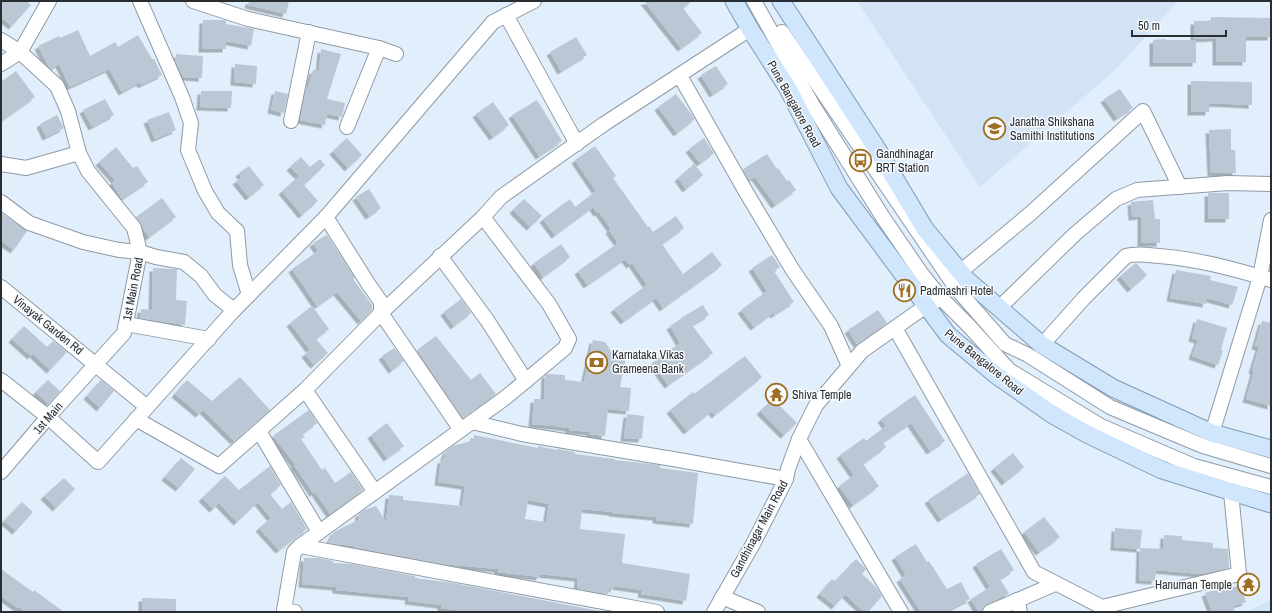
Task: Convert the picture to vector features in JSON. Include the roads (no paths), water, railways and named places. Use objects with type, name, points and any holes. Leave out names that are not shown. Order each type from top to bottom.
[{"type":"main road","name":"Pune Bangalore Road","points":[[734,1],[786,86],[840,188],[930,298],[948,335],[996,375],[1053,415],[1087,434],[1162,470],[1271,504]]},
{"type":"main road","points":[[781,1],[880,152],[925,229],[958,279],[999,308],[1042,345],[1113,388],[1212,433],[1271,449]]},
{"type":"street","points":[[1,64],[20,52],[49,1]]},
{"type":"street","points":[[140,1],[182,97],[191,123],[188,150],[205,192],[218,213],[237,232],[240,265],[250,295]]},
{"type":"street","points":[[194,1],[248,19],[379,48],[396,54]]},
{"type":"street","points":[[1,380],[48,418],[98,462],[234,310],[326,216],[493,22],[534,1]]},
{"type":"street","points":[[754,1],[812,104],[868,194],[909,255],[930,298],[969,326],[1009,370],[1101,426],[1194,466],[1271,487]]},
{"type":"street","points":[[762,1],[1005,344],[1028,355],[1110,407],[1203,446],[1271,466]]},
{"type":"street","points":[[506,15],[577,144]]},
{"type":"street","points":[[136,418],[219,466],[305,390],[381,313],[501,197],[577,144],[750,29]]},
{"type":"street","points":[[290,121],[309,32]]},
{"type":"street","points":[[1,40],[20,52],[57,86],[68,111],[79,153],[88,171],[134,228],[140,252]]},
{"type":"street","points":[[348,127],[379,48]]},
{"type":"street","points":[[680,76],[792,269],[831,326],[849,366]]},
{"type":"street","name":"Gandhinagar Main Road","points":[[714,612],[753,544],[786,479],[799,439],[816,405],[862,351],[895,328],[930,298],[958,279],[1143,111],[1180,187]]},
{"type":"street","points":[[1,164],[26,168],[79,153]]},
{"type":"street","points":[[999,308],[1075,234],[1116,199],[1136,190],[1228,183],[1271,184]]},
{"type":"street","points":[[1,202],[29,223],[83,242],[119,250],[140,252],[156,257],[184,262],[201,276],[215,295],[234,310]]},
{"type":"street","points":[[326,216],[381,302],[381,313],[467,426],[672,458],[786,479]]},
{"type":"street","points":[[295,612],[284,610],[294,552],[300,546],[505,398],[566,348],[569,339],[549,304],[483,216]]},
{"type":"street","points":[[1212,433],[1266,278],[1271,220]]},
{"type":"street","name":"1st Main Road","points":[[96,364],[124,333],[140,252]]},
{"type":"street","points":[[1042,345],[1084,298],[1126,256],[1135,254],[1183,258],[1215,264],[1266,278]]},
{"type":"street","points":[[440,256],[487,320],[526,381]]},
{"type":"street","name":"Vinayak Garden Rd","points":[[1,287],[147,407]]},
{"type":"street","points":[[126,324],[209,339]]},
{"type":"street","points":[[895,328],[1034,572],[1102,607],[1239,574],[1231,492]]},
{"type":"street","name":"1st Main","points":[[1,471],[96,364]]},
{"type":"street","points":[[305,390],[375,492]]},
{"type":"street","points":[[259,431],[319,532]]},
{"type":"street","points":[[799,439],[901,612]]},
{"type":"street","points":[[300,546],[657,612]]},
{"type":"street","points":[[990,612],[1019,606],[1055,584]]},
{"type":"street","points":[[722,597],[758,612]]},
{"type":"place","name":"Janatha Shikshana Samithi Institutions","points":[[994,129]]},
{"type":"place","name":"Gandhinagar BRT Station","points":[[860,161]]},
{"type":"place","name":"Padmashri Hotel","points":[[904,291]]},
{"type":"place","name":"Karnataka Vikas Grameena Bank","points":[[596,362]]},
{"type":"place","name":"Shiva Temple","points":[[776,395]]},
{"type":"place","name":"Hanuman Temple","points":[[1248,585]]}]
